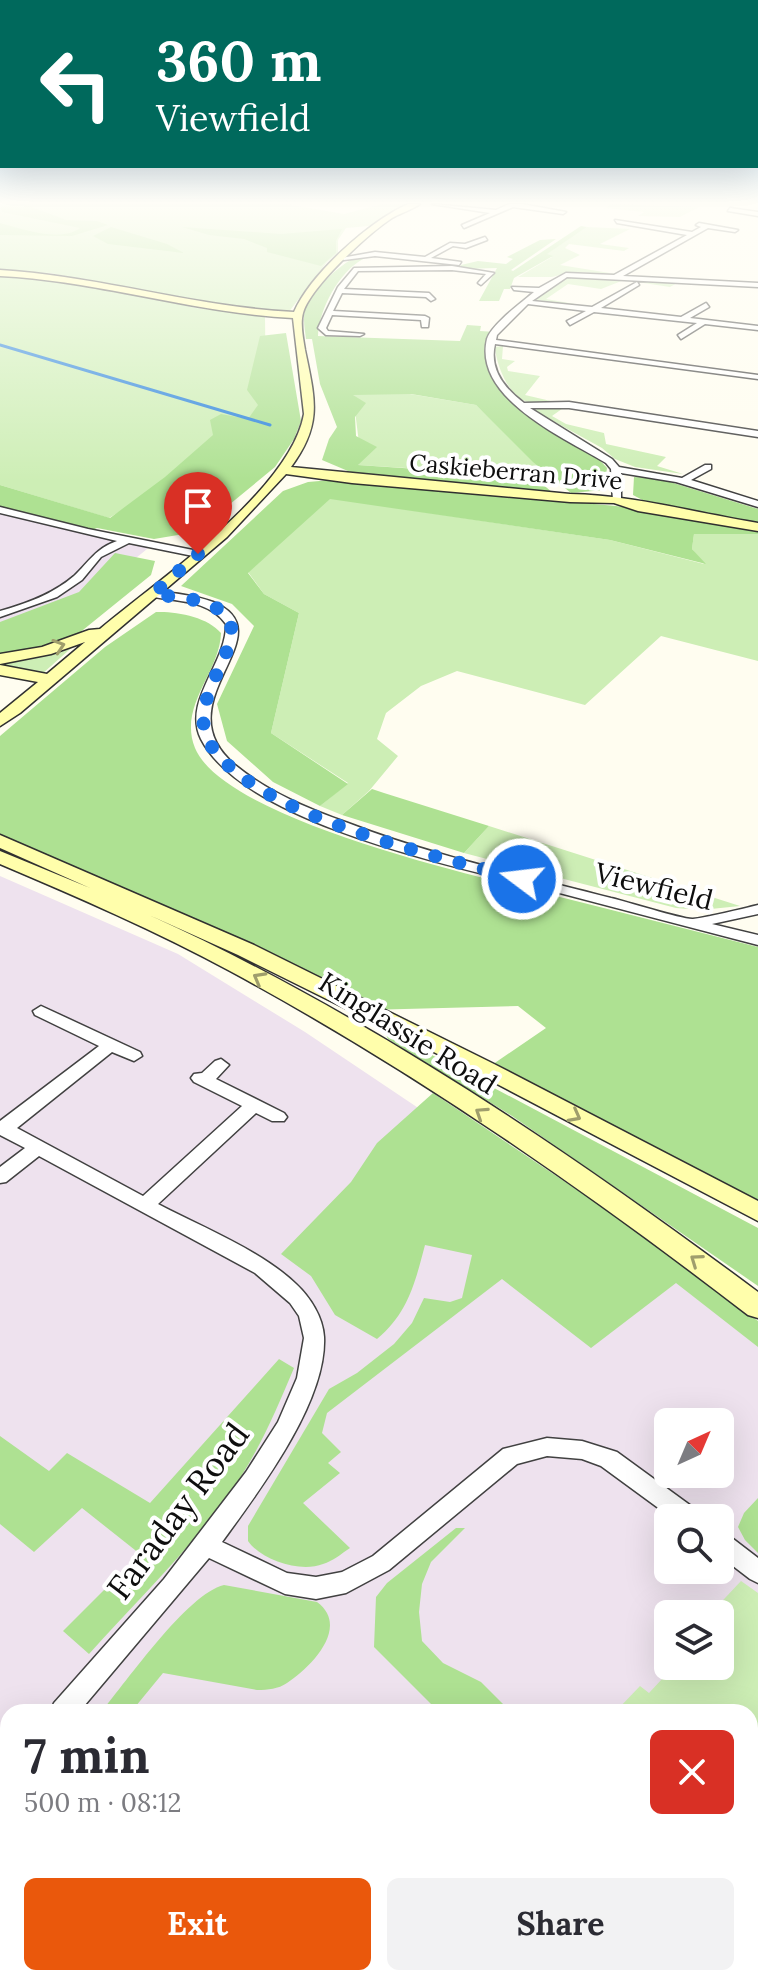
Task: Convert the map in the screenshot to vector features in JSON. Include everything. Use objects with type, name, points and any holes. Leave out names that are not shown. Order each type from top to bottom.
[{"type":"street","points":[[159,297],[233,312],[298,315]]},
{"type":"street","points":[[7,716],[153,594],[282,472],[307,430],[311,403],[298,315],[307,297]]},
{"type":"street","points":[[338,297],[322,328],[326,333],[360,334]]},
{"type":"street","points":[[533,297],[491,335],[487,364],[499,386],[521,406],[616,469],[651,473],[758,504]]},
{"type":"street","points":[[570,323],[615,297]]},
{"type":"street","points":[[526,302],[758,328]]},
{"type":"street","points":[[683,319],[706,305]]},
{"type":"street","points":[[330,313],[425,318],[425,325]]},
{"type":"street","points":[[681,337],[704,322]]},
{"type":"street","points":[[491,335],[535,347],[758,377]]},
{"type":"street","points":[[535,347],[550,338]]},
{"type":"street","points":[[588,354],[606,343]]},
{"type":"street","points":[[707,370],[719,360]]},
{"type":"street","points":[[669,377],[681,367]]},
{"type":"street","points":[[625,414],[638,403]]},
{"type":"street","points":[[521,406],[569,405],[758,434]]},
{"type":"street","points":[[683,481],[708,467]]},
{"type":"street","points":[[616,469],[616,499]]},
{"type":"street","name":"Caskieberran Drive","points":[[282,472],[570,498],[616,499],[638,507],[758,527]]},
{"type":"street","points":[[0,510],[128,541],[198,554]]},
{"type":"street","points":[[0,614],[56,593],[82,573],[96,553],[128,541]]},
{"type":"street","name":"Viewfield","points":[[153,594],[203,603],[229,617],[234,631],[204,703],[203,727],[211,746],[220,757],[260,789],[389,843],[758,940]]},
{"type":"street","points":[[0,659],[53,649],[115,625]]},
{"type":"street","points":[[0,670],[47,682]]},
{"type":"street","points":[[0,679],[47,682]]},
{"type":"street","points":[[0,679],[14,697],[7,716]]},
{"type":"street","name":"Kinglassie Road","points":[[0,839],[190,923],[402,1027],[758,1212]]},
{"type":"street","name":"Kinglassie Road","points":[[0,858],[150,923],[236,965],[371,1041],[581,1179],[758,1307]]},
{"type":"street","points":[[683,921],[726,918],[758,909]]},
{"type":"street","points":[[739,935],[758,919]]},
{"type":"street","points":[[41,1011],[134,1056]]},
{"type":"street","points":[[2,1128],[110,1045]]},
{"type":"street","points":[[221,1065],[202,1079],[278,1117]]},
{"type":"street","points":[[145,1205],[254,1105]]},
{"type":"street","name":"Faraday Road","points":[[2,1128],[262,1268],[283,1284],[304,1307],[314,1339],[310,1373],[259,1472],[206,1546],[70,1704]]},
{"type":"street","points":[[0,1177],[38,1147]]},
{"type":"street","points":[[206,1546],[285,1583],[316,1588],[346,1582],[381,1563],[511,1456],[547,1447],[582,1450],[609,1459],[671,1504]]},
{"type":"street","points":[[734,1553],[758,1572]]},
{"type":"shaded area","points":[[0,509],[152,545],[78,605],[0,640]]},
{"type":"shaded area","points":[[0,876],[178,954],[305,1032],[672,1278],[758,1345],[758,1704],[0,1704]]},
{"type":"green space","points":[[0,297],[144,297],[196,308],[265,316],[266,406],[187,470],[109,518],[0,485]]},
{"type":"green space","points":[[168,297],[301,297],[288,313],[239,311]]},
{"type":"green space","points":[[312,297],[329,297],[318,336],[460,341],[467,325],[481,326],[480,331],[496,332],[490,341],[487,364],[499,386],[596,456],[607,468],[604,490],[571,493],[533,462],[476,405],[411,394],[353,395],[366,403],[355,417],[356,436],[377,447],[358,465],[534,477],[553,493],[355,474],[322,460],[337,427],[320,384],[312,339],[306,339],[305,311]]},
{"type":"green space","points":[[481,297],[501,297],[499,301],[479,301]]},
{"type":"green space","points":[[549,297],[546,299],[592,307],[536,300]]},
{"type":"green space","points":[[286,333],[301,421],[294,439],[275,467],[196,532],[154,539],[97,528],[88,532],[0,510],[0,485],[110,518],[165,477],[213,435],[210,420],[221,414],[248,419],[258,405],[247,390],[260,336]]},
{"type":"green space","points":[[503,346],[502,359],[515,361],[507,367],[508,371],[540,376],[525,395],[555,402],[528,402],[515,394],[498,362],[495,347]]},
{"type":"green space","points":[[410,394],[476,405],[552,477],[358,465],[361,459],[353,395]]},
{"type":"green space","points":[[566,406],[552,416],[566,424],[604,433],[606,444],[666,457],[657,466],[683,474],[635,467],[615,459],[602,448],[535,411],[538,407]]},
{"type":"green space","points":[[634,477],[657,478],[758,509],[758,523],[650,504],[633,495]]},
{"type":"green space","points":[[331,480],[616,506],[758,529],[758,534],[694,534],[692,549],[706,564],[610,540],[330,499],[248,573],[264,594],[299,613],[271,733],[348,784],[320,806],[273,782],[227,741],[217,704],[254,626],[232,604],[181,586],[283,491],[308,482]]},
{"type":"green space","points":[[330,498],[610,540],[704,564],[692,549],[694,534],[758,534],[758,661],[661,636],[585,705],[457,671],[421,686],[386,713],[377,739],[398,756],[369,791],[342,815],[320,806],[348,783],[271,733],[299,613],[264,594],[248,572]]},
{"type":"green space","points":[[115,553],[155,561],[151,575],[78,634],[45,651],[0,659],[0,622],[79,592]]},
{"type":"green space","points":[[156,612],[191,616],[221,633],[214,662],[195,703],[191,733],[195,748],[216,775],[255,800],[305,823],[422,861],[758,947],[758,1212],[486,1069],[546,1028],[518,1006],[366,1010],[0,837],[0,736],[105,647]]},
{"type":"green space","points":[[77,643],[42,674],[0,667],[0,662]]},
{"type":"green space","points":[[372,789],[489,826],[464,853],[342,815]]},
{"type":"green space","points":[[489,826],[740,906],[701,910],[676,908],[464,853]]},
{"type":"green space","points":[[383,1029],[758,1228],[758,1286],[512,1116],[388,1039]]},
{"type":"green space","points":[[433,1093],[619,1218],[758,1321],[758,1347],[676,1283],[591,1348],[502,1279],[327,1413],[322,1433],[341,1452],[328,1463],[340,1473],[303,1503],[350,1548],[330,1561],[314,1566],[282,1563],[254,1548],[248,1541],[248,1526],[329,1389],[357,1373],[394,1344],[412,1323],[424,1298],[450,1302],[462,1298],[472,1255],[425,1245],[414,1285],[403,1308],[377,1339],[335,1315],[311,1276],[281,1254],[351,1182],[377,1143]]},
{"type":"green space","points":[[279,1359],[294,1368],[263,1438],[240,1478],[187,1547],[89,1654],[63,1631],[140,1554],[82,1508],[34,1552],[0,1524],[0,1436],[49,1471],[67,1453],[150,1503]]},
{"type":"green space","points":[[758,1498],[758,1553],[738,1527],[744,1513]]},
{"type":"green space","points":[[456,1528],[465,1528],[431,1562],[422,1584],[419,1612],[422,1641],[443,1663],[481,1682],[503,1704],[431,1704],[374,1647],[376,1597],[387,1583]]},
{"type":"green space","points":[[741,1581],[758,1593],[758,1704],[623,1704],[640,1686],[649,1693],[661,1680],[734,1680],[734,1600],[723,1600]]},
{"type":"green space","points":[[224,1585],[317,1602],[330,1623],[329,1635],[306,1668],[276,1688],[257,1690],[163,1673],[138,1704],[107,1704],[176,1621],[209,1592]]},
{"type":"waterway","points":[[0,345],[270,425]]},
{"type":"route","points":[[198,554],[153,594],[212,606],[229,617],[232,624],[234,631],[231,641],[209,690],[202,715],[207,737],[220,757],[260,789],[280,800],[355,831],[522,879]]}]
